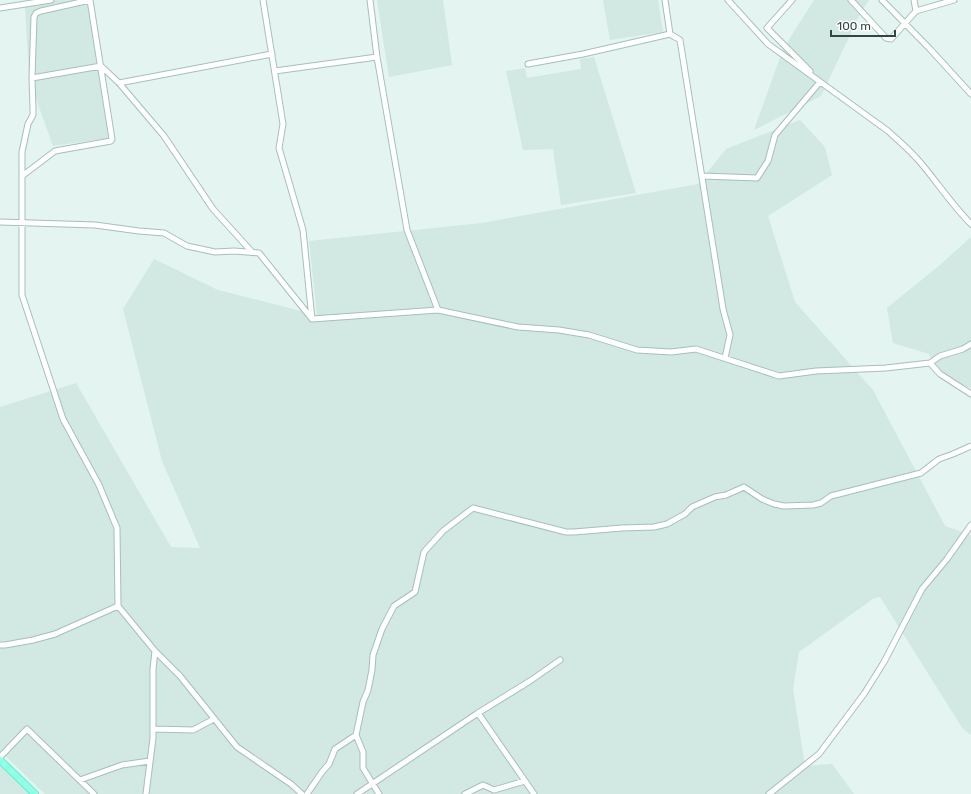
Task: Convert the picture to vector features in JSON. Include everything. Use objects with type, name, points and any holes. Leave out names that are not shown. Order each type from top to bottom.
[{"type":"main road","points":[[0,758],[35,794]]},
{"type":"street","points":[[0,8],[51,0]]},
{"type":"street","points":[[22,176],[55,151],[111,141],[112,139],[90,0],[41,11],[36,13],[34,17],[32,78],[33,109],[22,152],[21,222],[22,295],[63,419],[99,485],[117,528],[118,606],[154,651],[180,676],[237,747],[291,784],[302,794]]},
{"type":"street","points":[[263,0],[283,124],[279,148],[304,230],[312,319]]},
{"type":"street","points":[[370,0],[377,56],[407,230],[438,310]]},
{"type":"street","points":[[665,0],[670,34]]},
{"type":"street","points":[[728,0],[768,44],[888,131],[904,145],[920,162],[961,214],[971,224]]},
{"type":"street","points":[[792,0],[767,28],[820,82]]},
{"type":"street","points":[[851,0],[886,38],[891,39],[916,11],[954,0]]},
{"type":"street","points":[[882,0],[971,94]]},
{"type":"street","points":[[914,0],[916,11]]},
{"type":"street","points":[[528,64],[583,54],[670,34],[680,40],[723,309],[730,335],[725,358]]},
{"type":"street","points":[[119,83],[272,54]]},
{"type":"street","points":[[275,71],[377,56]]},
{"type":"street","points":[[32,78],[101,66]]},
{"type":"street","points":[[101,66],[119,83],[164,136],[213,209],[252,252]]},
{"type":"street","points":[[702,176],[757,178],[768,161],[775,135],[820,82]]},
{"type":"street","points":[[0,222],[95,224],[139,231],[164,233],[187,246],[215,252],[260,253],[312,319]]},
{"type":"street","points":[[312,319],[438,310],[518,327],[559,330],[589,335],[637,350],[671,352],[696,349],[779,376],[816,371],[886,368],[930,363],[940,356],[963,349],[971,344]]},
{"type":"street","points":[[930,363],[940,374],[971,394]]},
{"type":"street","points":[[378,794],[363,768],[363,752],[356,736],[363,702],[368,690],[373,655],[382,629],[394,606],[415,592],[424,552],[443,531],[473,508],[566,532],[654,527],[667,524],[685,514],[692,507],[744,487],[762,500],[774,504],[784,506],[813,505],[821,503],[831,496],[921,473],[940,459],[971,446]]},
{"type":"street","points":[[769,794],[824,749],[844,719],[864,694],[884,662],[922,589],[947,560],[971,525]]},
{"type":"street","points":[[0,645],[4,646],[55,634],[118,606]]},
{"type":"street","points":[[146,794],[153,729],[154,651]]},
{"type":"street","points":[[357,794],[560,660]]},
{"type":"street","points":[[478,713],[534,794]]},
{"type":"street","points":[[153,729],[193,730],[214,719]]},
{"type":"street","points":[[0,758],[27,729],[94,794]]},
{"type":"street","points":[[307,794],[329,764],[335,749],[356,736]]},
{"type":"street","points":[[80,780],[122,765],[150,762]]},
{"type":"street","points":[[465,794],[483,784],[494,790],[525,781]]},
{"type":"shaded area","points":[[46,0],[88,0],[110,138],[53,146],[29,79],[25,5]]},
{"type":"shaded area","points":[[377,0],[443,0],[452,65],[389,77]]},
{"type":"shaded area","points":[[603,0],[658,0],[663,32],[610,40]]},
{"type":"shaded area","points":[[814,0],[869,0],[861,12],[821,96],[754,130],[783,49]]},
{"type":"shaded area","points":[[594,57],[636,193],[561,205],[553,149],[523,150],[506,71],[525,68],[527,78],[581,69],[580,59]]},
{"type":"shaded area","points":[[800,120],[825,147],[832,175],[768,216],[795,302],[873,390],[945,526],[971,535],[971,735],[963,729],[880,597],[874,598],[799,652],[793,689],[805,766],[832,764],[854,794],[45,794],[0,751],[0,407],[76,383],[171,547],[200,548],[162,461],[123,309],[154,259],[218,290],[317,315],[309,241],[482,223],[698,184],[726,149]]},
{"type":"shaded area","points":[[971,237],[971,388],[940,377],[929,354],[893,343],[887,308],[940,265]]},
{"type":"shaded area","points":[[0,762],[32,794],[0,794]]}]
